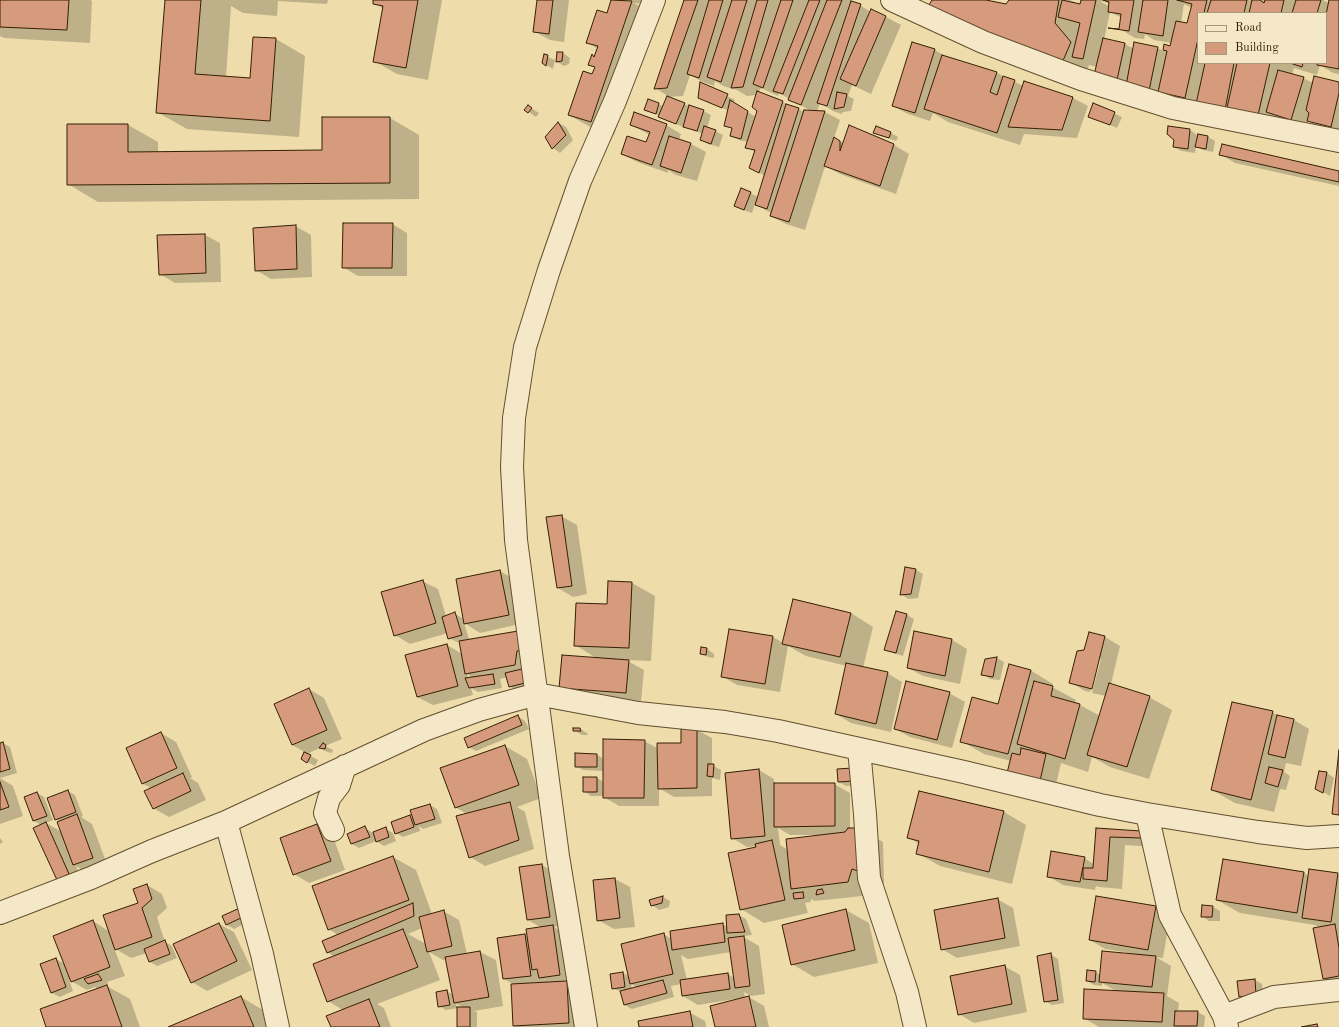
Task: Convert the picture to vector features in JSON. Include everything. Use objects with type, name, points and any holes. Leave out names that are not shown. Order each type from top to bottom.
[{"type":"street","points":[[586,1027],[558,856],[516,540],[512,467],[514,418],[525,347],[549,270],[580,181],[615,102],[654,0]]},
{"type":"street","points":[[892,0],[983,42],[1081,79],[1173,108],[1339,141]]},
{"type":"street","points":[[0,913],[91,878],[152,851],[226,822],[424,730],[479,710],[537,694],[638,713],[725,722],[778,731],[964,772],[1100,805],[1147,814],[1258,832],[1307,838],[1339,836]]},
{"type":"street","points":[[858,749],[865,814],[869,878],[907,992],[915,1027]]},
{"type":"street","points":[[333,830],[325,813],[329,798],[339,785],[345,766]]},
{"type":"street","points":[[1147,814],[1170,915],[1226,1021],[1274,997],[1339,990]]},
{"type":"street","points":[[226,822],[262,954],[278,1027]]},
{"type":"building","points":[[0,0],[69,0],[67,30],[0,27]]},
{"type":"building","points":[[165,0],[201,0],[195,74],[250,78],[253,37],[276,38],[270,121],[156,113]]},
{"type":"building","points":[[373,0],[418,0],[406,68],[373,62],[383,6],[373,4]]},
{"type":"building","points":[[537,0],[553,0],[549,34],[533,32]]},
{"type":"building","points":[[611,0],[632,1],[591,122],[568,115],[583,71],[592,74],[595,67],[588,65],[592,54],[594,57],[598,46],[586,43],[597,10],[607,13]]},
{"type":"building","points":[[684,0],[698,0],[667,88],[654,89]]},
{"type":"building","points":[[709,0],[723,0],[699,78],[687,74]]},
{"type":"building","points":[[732,0],[747,0],[721,82],[707,77]]},
{"type":"building","points":[[757,0],[768,0],[743,87],[731,88]]},
{"type":"building","points":[[781,0],[793,0],[763,88],[753,84]]},
{"type":"building","points":[[809,0],[820,0],[783,94],[773,91]]},
{"type":"building","points":[[827,0],[842,0],[801,105],[788,100]]},
{"type":"building","points":[[932,0],[986,0],[1006,4],[1009,0],[1059,0],[1055,23],[1071,42],[1062,63],[927,8]]},
{"type":"building","points":[[1062,0],[1080,4],[1081,0],[1096,0],[1083,59],[1072,57],[1080,23],[1058,17]]},
{"type":"building","points":[[1103,0],[1134,0],[1129,31],[1108,28],[1119,29],[1121,14],[1108,12],[1109,2]]},
{"type":"building","points":[[1143,0],[1168,0],[1163,36],[1138,32]]},
{"type":"building","points":[[1177,0],[1207,0],[1204,12],[1197,12],[1197,44],[1185,98],[1158,92],[1167,51],[1163,50],[1164,44],[1170,46],[1176,21],[1187,23],[1192,4]]},
{"type":"building","points":[[1211,0],[1247,0],[1244,12],[1207,12]]},
{"type":"building","points":[[1252,0],[1260,0],[1264,3],[1265,0],[1284,0],[1281,12],[1249,12]]},
{"type":"building","points":[[1296,0],[1321,0],[1317,12],[1292,12]]},
{"type":"building","points":[[1329,0],[1339,0],[1339,69],[1317,65],[1327,64],[1327,12]]},
{"type":"building","points":[[851,1],[861,4],[827,106],[817,103]]},
{"type":"building","points":[[871,9],[886,16],[856,86],[840,79]]},
{"type":"building","points":[[1103,38],[1125,43],[1117,80],[1094,75]]},
{"type":"building","points":[[912,42],[935,49],[915,113],[892,106]]},
{"type":"building","points":[[1134,42],[1158,47],[1149,91],[1126,86]]},
{"type":"building","points":[[557,52],[563,52],[562,61],[556,62]]},
{"type":"building","points":[[544,54],[548,55],[546,66],[542,63]]},
{"type":"building","points":[[942,55],[997,72],[990,92],[997,95],[1003,76],[1015,80],[997,133],[924,109]]},
{"type":"building","points":[[1205,64],[1234,64],[1225,110],[1196,104]]},
{"type":"building","points":[[1237,64],[1270,64],[1258,115],[1227,108]]},
{"type":"building","points":[[1293,64],[1303,64],[1302,67]]},
{"type":"building","points":[[1278,70],[1304,77],[1291,120],[1266,112]]},
{"type":"building","points":[[1314,76],[1339,82],[1339,93],[1331,127],[1307,121],[1309,113],[1306,110]]},
{"type":"building","points":[[1024,81],[1073,97],[1062,130],[1008,127]]},
{"type":"building","points":[[700,82],[728,94],[722,108],[698,98]]},
{"type":"building","points":[[757,91],[783,101],[759,173],[749,168],[755,150],[745,148],[757,111],[752,107]]},
{"type":"building","points":[[837,92],[847,94],[844,107],[834,109]]},
{"type":"building","points":[[667,96],[685,103],[676,124],[658,117]]},
{"type":"building","points":[[648,99],[659,103],[656,114],[644,110]]},
{"type":"building","points":[[730,100],[748,111],[741,139],[730,136],[732,128],[724,126]]},
{"type":"building","points":[[1093,103],[1115,112],[1110,125],[1088,117]]},
{"type":"building","points":[[786,104],[799,108],[767,209],[755,205]]},
{"type":"building","points":[[528,105],[532,108],[528,113],[524,110]]},
{"type":"building","points":[[689,105],[704,110],[697,131],[683,127]]},
{"type":"building","points":[[804,110],[825,111],[789,222],[770,216]]},
{"type":"building","points":[[634,112],[667,124],[652,165],[621,154],[627,136],[646,142],[650,132],[630,125]]},
{"type":"building","points":[[322,117],[390,117],[390,183],[67,185],[67,124],[128,124],[128,152],[322,150]]},
{"type":"building","points":[[558,122],[566,135],[552,149],[545,137]]},
{"type":"building","points":[[849,125],[894,144],[880,186],[824,166],[834,137],[840,141],[840,151]]},
{"type":"building","points":[[704,126],[716,130],[711,144],[700,140]]},
{"type":"building","points":[[876,126],[891,132],[889,138],[873,133]]},
{"type":"building","points":[[1168,126],[1190,129],[1188,149],[1173,147],[1174,140],[1167,134]]},
{"type":"building","points":[[1198,134],[1208,136],[1206,149],[1195,147]]},
{"type":"building","points":[[669,136],[691,143],[681,173],[660,166]]},
{"type":"building","points":[[1222,144],[1339,171],[1339,182],[1219,155]]},
{"type":"building","points":[[741,188],[751,192],[744,210],[734,206]]},
{"type":"building","points":[[343,223],[393,223],[392,268],[342,268]]},
{"type":"building","points":[[296,225],[297,269],[255,271],[253,228]]},
{"type":"building","points":[[205,234],[206,273],[159,275],[157,235]]},
{"type":"building","points":[[562,515],[572,586],[557,588],[546,517]]},
{"type":"building","points":[[905,567],[916,569],[911,594],[900,595]]},
{"type":"building","points":[[500,570],[509,615],[464,624],[456,579]]},
{"type":"building","points":[[423,580],[436,623],[394,636],[381,592]]},
{"type":"building","points":[[608,581],[632,582],[629,648],[574,646],[576,603],[607,604]]},
{"type":"building","points":[[793,599],[851,613],[840,657],[782,644]]},
{"type":"building","points":[[896,611],[907,614],[896,653],[884,650]]},
{"type":"building","points":[[455,612],[462,635],[448,639],[442,617]]},
{"type":"building","points":[[729,629],[773,636],[765,684],[721,677]]},
{"type":"building","points":[[524,630],[527,650],[517,651],[515,665],[465,674],[459,641]]},
{"type":"building","points":[[914,631],[952,639],[945,676],[907,668]]},
{"type":"building","points":[[1089,632],[1105,636],[1092,689],[1069,683],[1077,651],[1084,650]]},
{"type":"building","points":[[447,644],[458,686],[417,697],[405,655]]},
{"type":"building","points":[[701,647],[707,648],[706,655],[700,654]]},
{"type":"building","points":[[562,655],[629,660],[626,693],[559,688]]},
{"type":"building","points":[[997,657],[993,677],[981,675],[985,659]]},
{"type":"building","points":[[846,663],[888,672],[876,724],[835,714]]},
{"type":"building","points":[[1009,664],[1031,670],[1008,754],[960,742],[972,697],[998,704]]},
{"type":"building","points":[[526,668],[525,683],[509,687],[505,673]]},
{"type":"building","points":[[493,674],[495,684],[469,688],[465,678]]},
{"type":"building","points":[[906,681],[950,692],[937,740],[894,729]]},
{"type":"building","points":[[1034,681],[1053,686],[1051,696],[1080,704],[1065,759],[1017,744]]},
{"type":"building","points":[[1109,683],[1150,696],[1127,767],[1087,755]]},
{"type":"building","points":[[309,688],[327,730],[292,745],[274,704]]},
{"type":"building","points":[[1232,702],[1273,711],[1251,800],[1211,790]]},
{"type":"building","points":[[518,715],[522,725],[468,748],[464,738]]},
{"type":"building","points":[[1277,715],[1294,719],[1285,758],[1268,754]]},
{"type":"building","points":[[573,728],[580,728],[581,731],[573,731]]},
{"type":"building","points":[[681,728],[697,729],[697,788],[658,789],[657,743],[681,743]]},
{"type":"building","points":[[161,732],[177,768],[142,784],[126,748]]},
{"type":"building","points":[[603,739],[645,740],[644,798],[603,798]]},
{"type":"building","points":[[3,742],[10,769],[0,772],[0,743]]},
{"type":"building","points":[[323,743],[326,745],[325,749],[319,748]]},
{"type":"building","points":[[505,745],[519,785],[455,808],[440,768]]},
{"type":"building","points":[[1021,748],[1046,754],[1040,781],[1007,773],[1012,753],[1020,755]]},
{"type":"building","points":[[1339,750],[1339,815],[1332,814]]},
{"type":"building","points":[[304,752],[311,755],[307,763],[301,759]]},
{"type":"building","points":[[575,753],[597,754],[597,767],[575,767]]},
{"type":"building","points":[[708,764],[714,764],[713,777],[707,776]]},
{"type":"building","points":[[1269,767],[1283,770],[1278,787],[1265,783]]},
{"type":"building","points":[[853,768],[853,781],[838,782],[837,769]]},
{"type":"building","points":[[759,769],[765,836],[731,839],[725,773]]},
{"type":"building","points":[[1319,771],[1327,772],[1323,793],[1315,789]]},
{"type":"building","points":[[183,773],[191,791],[153,809],[144,791]]},
{"type":"building","points":[[583,777],[597,777],[597,792],[583,792]]},
{"type":"building","points":[[0,782],[9,807],[0,810]]},
{"type":"building","points":[[774,783],[835,783],[835,826],[774,827]]},
{"type":"building","points":[[68,790],[76,812],[55,820],[47,798]]},
{"type":"building","points":[[919,791],[1004,811],[989,872],[916,854],[919,841],[907,838]]},
{"type":"building","points":[[37,792],[47,816],[33,821],[24,797]]},
{"type":"building","points":[[510,802],[519,840],[469,858],[456,816]]},
{"type":"building","points":[[430,804],[435,819],[415,825],[410,810]]},
{"type":"building","points":[[77,814],[93,858],[73,865],[57,822]]},
{"type":"building","points":[[410,815],[414,827],[395,834],[391,822]]},
{"type":"building","points":[[46,822],[69,874],[57,880],[33,828]]},
{"type":"building","points":[[317,824],[331,861],[293,875],[280,838]]},
{"type":"building","points":[[365,826],[370,837],[351,844],[347,834]]},
{"type":"building","points":[[386,827],[389,837],[376,842],[373,832]]},
{"type":"building","points":[[848,828],[861,828],[861,872],[852,869],[848,882],[791,889],[786,839],[845,832]]},
{"type":"building","points":[[1096,828],[1141,831],[1141,838],[1110,837],[1107,881],[1083,879],[1083,868],[1093,868]]},
{"type":"building","points":[[772,840],[785,900],[740,910],[728,853],[756,847],[755,844]]},
{"type":"building","points":[[1051,851],[1085,857],[1080,882],[1047,877]]},
{"type":"building","points":[[393,856],[409,900],[328,930],[312,886]]},
{"type":"building","points":[[1223,859],[1304,872],[1297,913],[1216,900]]},
{"type":"building","points":[[542,864],[550,917],[527,920],[519,867]]},
{"type":"building","points":[[1309,869],[1338,873],[1331,922],[1302,918]]},
{"type":"building","points":[[615,878],[620,918],[597,921],[593,880]]},
{"type":"building","points":[[147,884],[152,899],[142,908],[152,937],[115,950],[103,915],[138,903],[133,889]]},
{"type":"building","points":[[822,889],[824,893],[816,895],[817,890]]},
{"type":"building","points":[[803,892],[804,898],[794,899],[793,893]]},
{"type":"building","points":[[663,896],[662,903],[651,906],[649,900]]},
{"type":"building","points":[[1096,896],[1156,906],[1148,950],[1089,940]]},
{"type":"building","points":[[998,898],[1005,938],[941,950],[934,910]]},
{"type":"building","points":[[413,903],[414,916],[327,953],[322,941]]},
{"type":"building","points":[[1202,905],[1213,906],[1212,917],[1201,917]]},
{"type":"building","points":[[242,907],[243,917],[226,925],[222,916]]},
{"type":"building","points":[[846,909],[855,950],[791,965],[782,925]]},
{"type":"building","points":[[444,910],[452,946],[427,952],[419,917]]},
{"type":"building","points":[[739,914],[745,932],[727,933],[726,915]]},
{"type":"building","points":[[93,920],[110,967],[71,982],[53,936]]},
{"type":"building","points":[[219,923],[237,961],[191,983],[173,944]]},
{"type":"building","points":[[723,923],[725,942],[672,950],[670,931]]},
{"type":"building","points":[[1335,924],[1339,948],[1339,976],[1323,979],[1313,928]]},
{"type":"building","points":[[553,925],[560,975],[539,978],[537,969],[532,970],[526,929]]},
{"type":"building","points":[[403,929],[418,967],[327,1002],[313,964]]},
{"type":"building","points":[[664,933],[673,974],[630,984],[621,944]]},
{"type":"building","points":[[525,934],[531,976],[503,979],[497,938]]},
{"type":"building","points":[[744,936],[750,986],[735,988],[728,938]]},
{"type":"building","points":[[165,940],[170,954],[149,962],[144,949]]},
{"type":"building","points":[[480,951],[489,997],[454,1003],[445,957]]},
{"type":"building","points":[[1102,951],[1156,956],[1152,987],[1099,982]]},
{"type":"building","points":[[1051,953],[1058,1000],[1044,1002],[1037,956]]},
{"type":"building","points":[[56,958],[66,987],[51,993],[40,964]]},
{"type":"building","points":[[1005,965],[1012,1004],[958,1015],[950,976]]},
{"type":"building","points":[[1087,970],[1096,971],[1095,982],[1086,981]]},
{"type":"building","points":[[623,972],[625,987],[612,989],[610,974]]},
{"type":"building","points":[[728,973],[730,989],[682,996],[680,980]]},
{"type":"building","points":[[98,974],[102,980],[88,984],[84,979]]},
{"type":"building","points":[[1255,979],[1256,995],[1239,997],[1237,981]]},
{"type":"building","points":[[663,980],[667,993],[624,1005],[620,991]]},
{"type":"building","points":[[567,981],[569,1023],[513,1026],[511,984]]},
{"type":"building","points":[[107,985],[122,1027],[46,1027],[40,1009]]},
{"type":"building","points":[[1084,989],[1164,993],[1162,1022],[1083,1019]]},
{"type":"building","points":[[447,990],[450,1005],[438,1007],[436,992]]},
{"type":"building","points":[[241,996],[254,1027],[168,1027]]},
{"type":"building","points":[[749,996],[756,1027],[715,1027],[710,1006]]},
{"type":"building","points":[[369,999],[380,1027],[331,1027],[326,1016]]},
{"type":"building","points":[[457,1007],[470,1007],[470,1027],[457,1027]]},
{"type":"building","points":[[690,1011],[693,1027],[639,1027],[638,1021]]},
{"type":"building","points":[[1175,1011],[1198,1011],[1197,1026],[1174,1026]]},
{"type":"building","points":[[1317,1024],[1318,1027],[1301,1027]]}]
